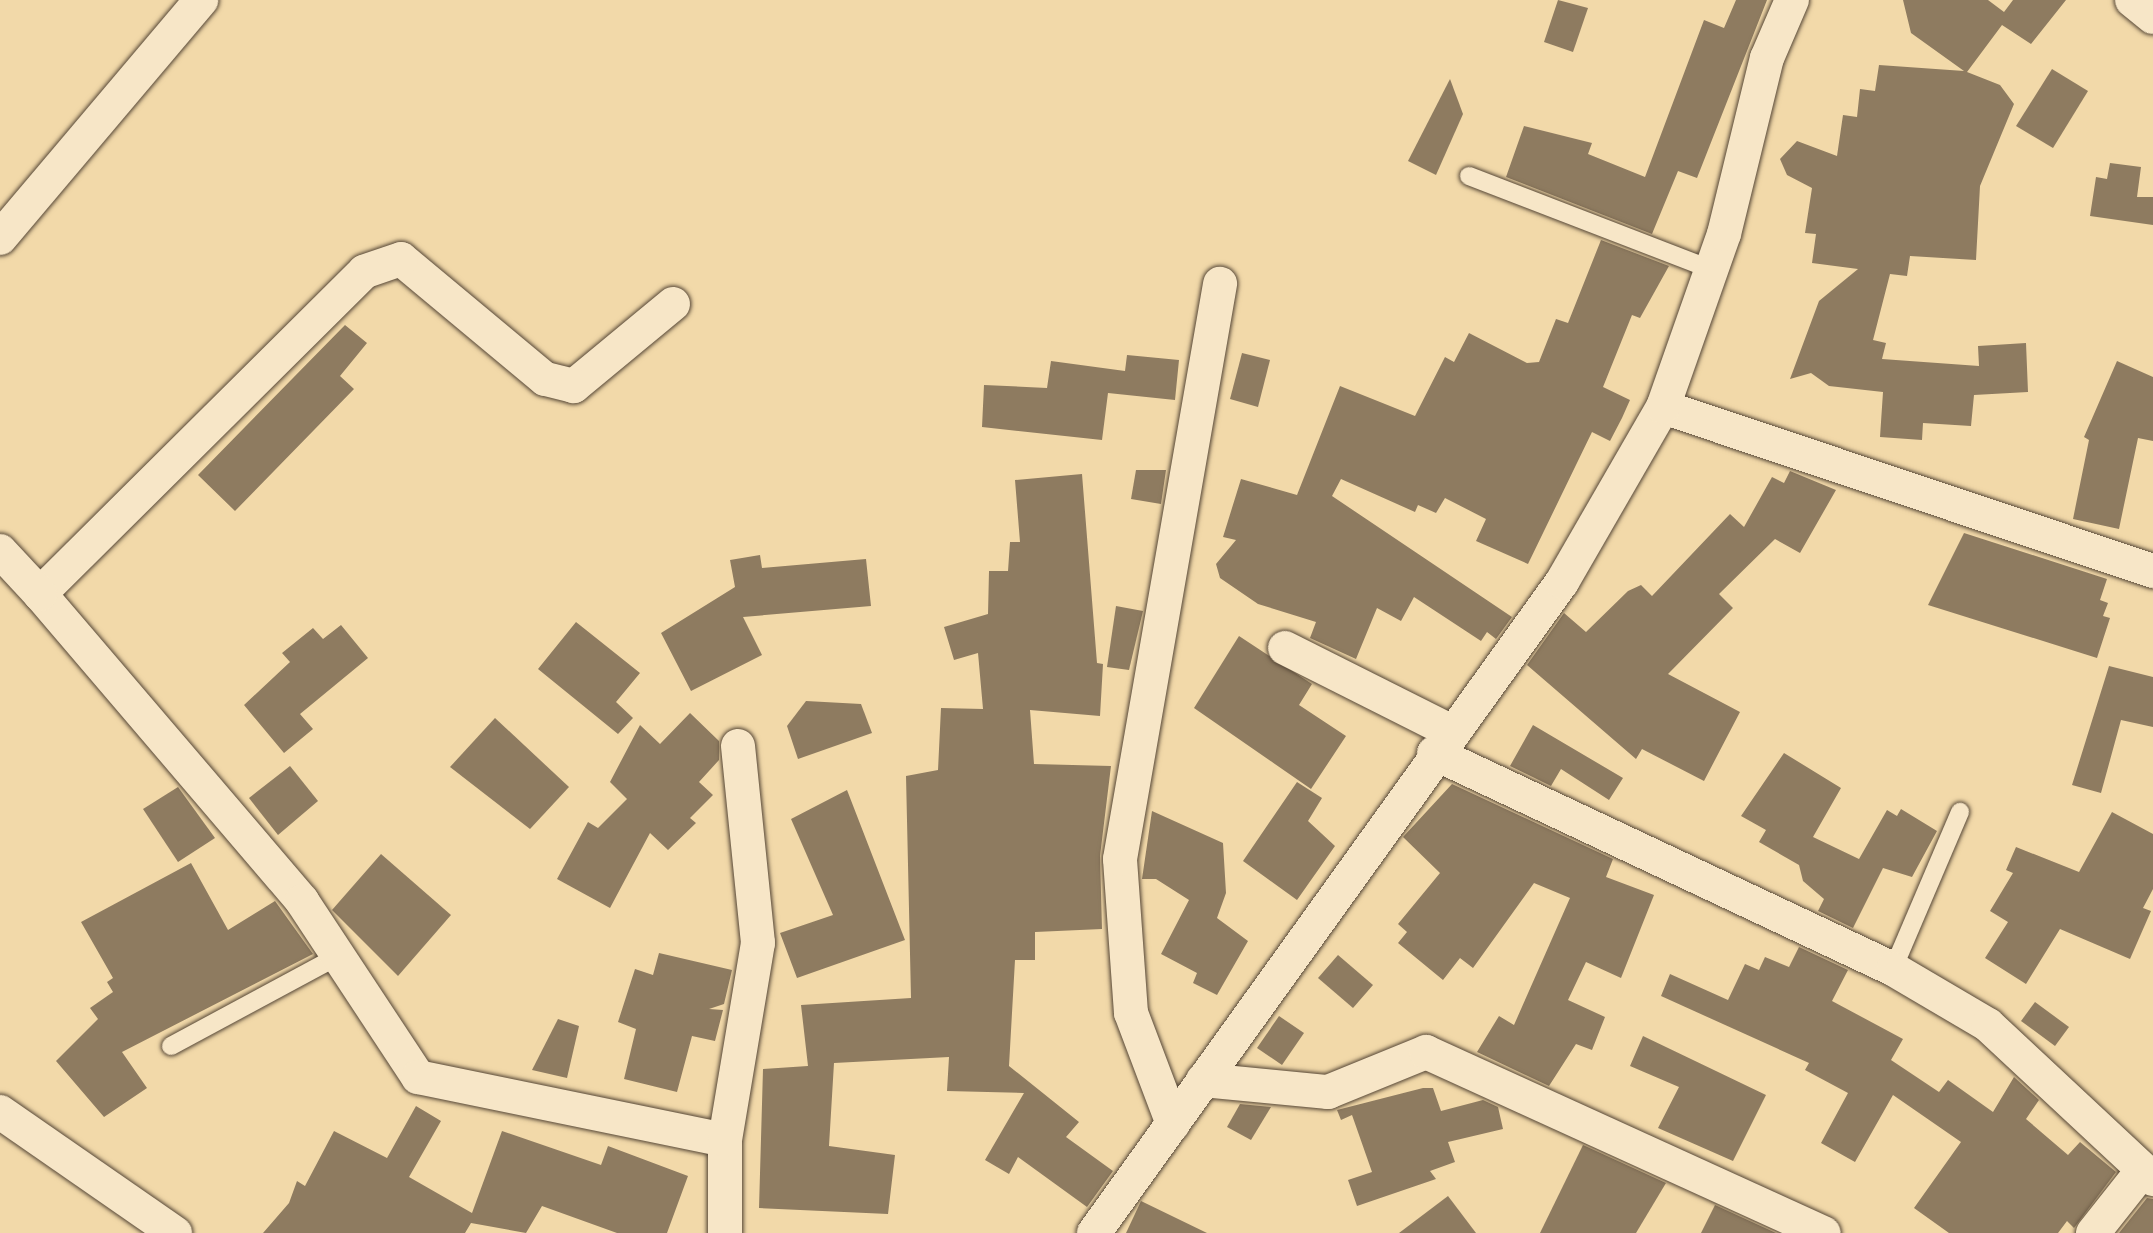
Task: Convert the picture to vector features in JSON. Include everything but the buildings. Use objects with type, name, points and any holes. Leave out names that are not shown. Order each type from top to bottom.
[{"type":"street","points":[[0,238],[201,0]]},
{"type":"street","points":[[1094,1233],[1442,742],[1562,582],[1663,407],[1712,270],[1767,58],[1792,0]]},
{"type":"street","points":[[2132,0],[2153,17]]},
{"type":"street","points":[[40,594],[364,272],[401,259],[545,379],[574,386],[673,304]]},
{"type":"street","points":[[1173,1124],[1131,1013],[1120,859],[1220,284]]},
{"type":"street","points":[[1663,407],[2153,571]]},
{"type":"street","points":[[0,551],[177,748],[342,954],[418,1077],[725,1140]]},
{"type":"street","points":[[1285,648],[1442,742],[1893,969],[1988,1025],[2148,1175],[2093,1233]]},
{"type":"street","points":[[725,1233],[725,1140],[758,943],[738,746]]},
{"type":"street","points":[[1203,1080],[1328,1092],[1426,1052],[1824,1233]]},
{"type":"street","points":[[0,1112],[175,1233]]},
{"type":"lane","points":[[1469,176],[1712,270]]},
{"type":"lane","points":[[1893,969],[1960,812]]},
{"type":"lane","points":[[171,1046],[342,954]]}]
